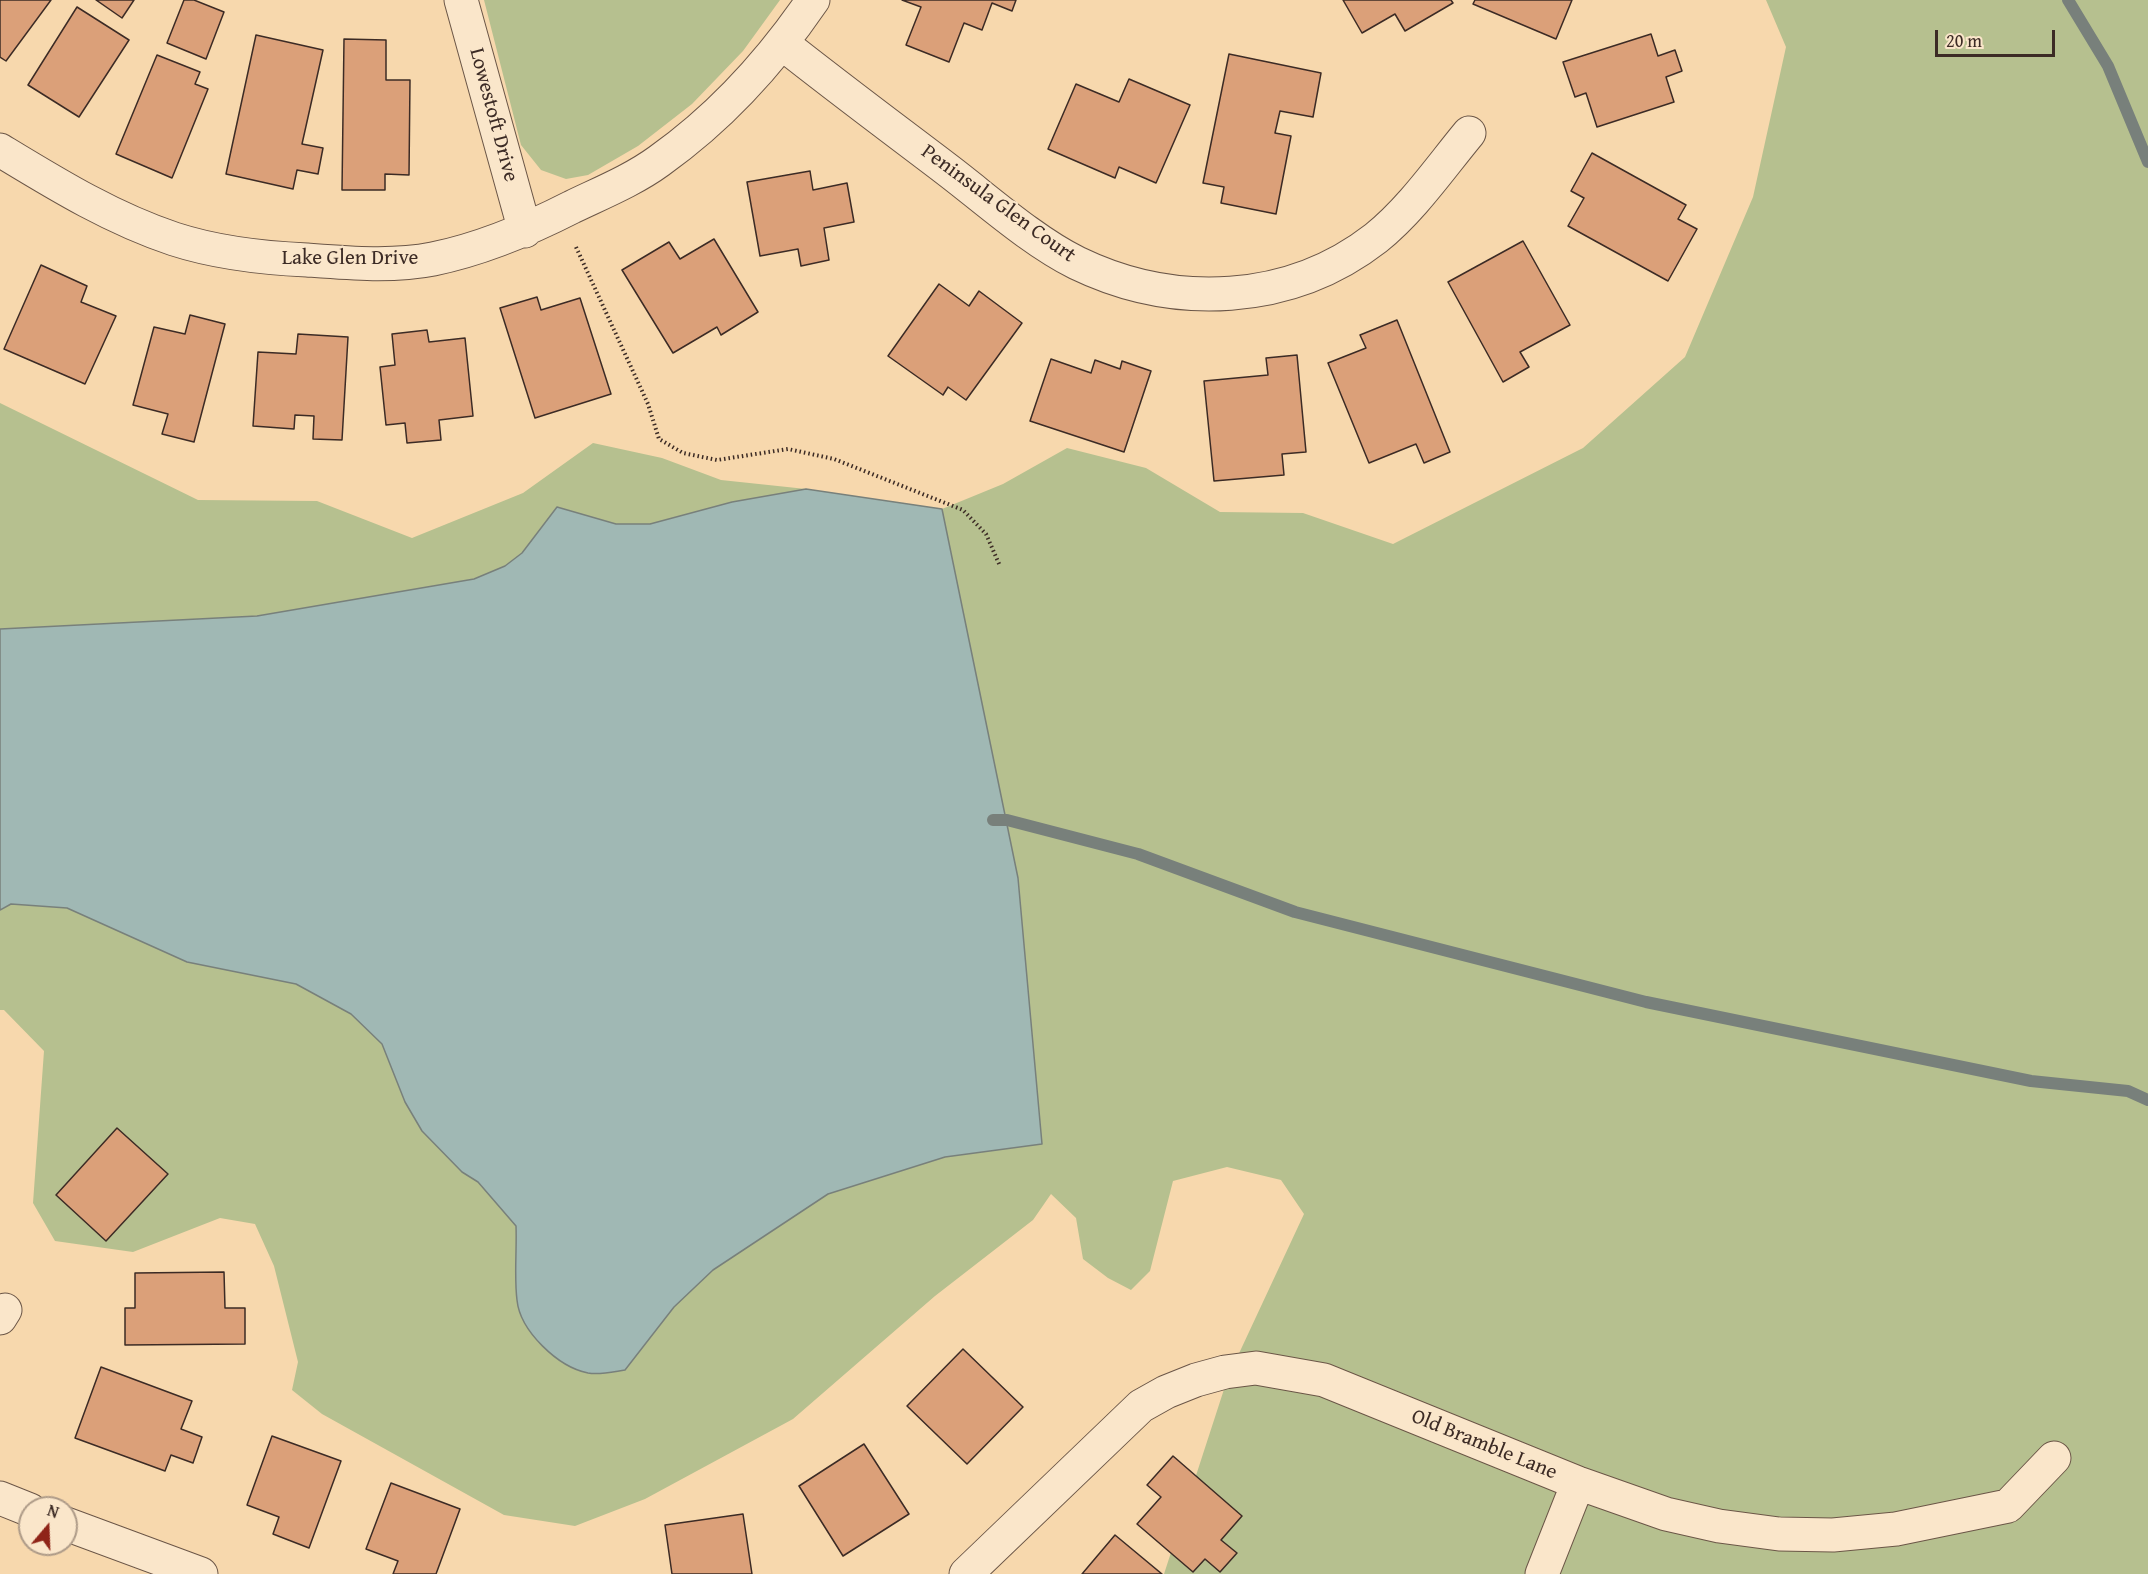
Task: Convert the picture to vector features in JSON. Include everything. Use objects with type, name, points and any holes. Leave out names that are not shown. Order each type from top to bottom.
[{"type":"street","name":"Lowestoft Drive","points":[[461,0],[525,231]]},
{"type":"street","name":"Lake Glen Drive","points":[[0,150],[85,202],[130,223],[176,240],[219,251],[261,258],[355,263],[430,259],[487,245],[525,231],[658,162],[718,113],[751,81],[783,44],[813,0]]},
{"type":"street","name":"Peninsula Glen Court","points":[[783,44],[1025,228],[1076,262],[1127,284],[1178,294],[1226,295],[1281,287],[1333,266],[1377,237],[1419,195],[1469,133]]},
{"type":"street","name":"Old Bramble Lane","points":[[966,1574],[1141,1406],[1166,1392],[1196,1380],[1256,1368],[1324,1380],[1578,1483],[1666,1514],[1719,1526],[1779,1534],[1833,1535],[1896,1529],[2008,1506],[2054,1458]]},
{"type":"street","points":[[1542,1574],[1578,1483]]},
{"type":"street","points":[[0,1498],[18,1505]]},
{"type":"street","points":[[78,1528],[201,1574]]},
{"type":"path","points":[[561,213],[648,404],[659,439],[684,453],[717,460],[789,449],[834,459],[963,510],[986,534],[1000,566]]},
{"type":"green space","points":[[484,0],[780,0],[743,51],[692,104],[638,146],[588,175],[566,179],[541,170],[521,145]]},
{"type":"green space","points":[[1766,0],[2148,0],[2148,1574],[1164,1574],[1228,1377],[1304,1214],[1281,1180],[1227,1167],[1173,1181],[1150,1271],[1131,1290],[1108,1278],[1083,1259],[1076,1218],[1051,1194],[1033,1220],[935,1296],[793,1419],[645,1499],[575,1526],[504,1515],[322,1414],[292,1390],[298,1362],[274,1266],[255,1224],[220,1218],[133,1252],[55,1241],[33,1203],[44,1051],[4,1010],[0,1010],[0,910],[11,904],[67,908],[187,962],[296,984],[351,1014],[382,1044],[405,1102],[462,1172],[478,1182],[516,1226],[517,1302],[625,1370],[674,1307],[713,1270],[828,1194],[945,1157],[1042,1144],[1018,878],[942,509],[1003,484],[1067,448],[1146,468],[1220,512],[1303,513],[1393,544],[1583,448],[1685,357],[1753,197],[1786,47]]},
{"type":"green space","points":[[0,403],[198,500],[317,501],[412,538],[523,493],[593,443],[662,458],[721,480],[806,489],[732,502],[650,524],[616,524],[557,507],[522,553],[505,566],[474,579],[257,616],[0,629]]},
{"type":"water","points":[[806,489],[942,509],[1018,878],[1042,1144],[945,1157],[828,1194],[713,1270],[674,1307],[625,1370],[588,1373],[576,1369],[553,1355],[542,1346],[525,1324],[516,1291],[516,1226],[478,1182],[462,1172],[422,1131],[405,1102],[382,1044],[351,1014],[296,984],[187,962],[67,908],[11,904],[0,910],[0,629],[257,616],[474,579],[505,566],[522,553],[557,507],[616,524],[650,524],[732,502]]},
{"type":"building","points":[[0,0],[51,0],[6,61],[0,57]]},
{"type":"building","points":[[96,0],[134,0],[122,18]]},
{"type":"building","points":[[184,0],[194,0],[224,12],[206,59],[167,43]]},
{"type":"building","points":[[902,0],[1016,0],[1012,11],[992,3],[982,30],[964,23],[949,62],[906,45],[921,7]]},
{"type":"building","points":[[1343,0],[1451,0],[1453,3],[1405,31],[1395,14],[1362,33]]},
{"type":"building","points":[[1475,0],[1572,0],[1556,39],[1473,4]]},
{"type":"building","points":[[77,7],[129,40],[79,117],[28,85]]},
{"type":"building","points":[[1651,34],[1658,56],[1675,50],[1682,71],[1666,77],[1674,102],[1597,127],[1586,93],[1575,97],[1563,62]]},
{"type":"building","points":[[256,35],[323,50],[302,144],[323,148],[318,174],[297,170],[293,189],[226,174]]},
{"type":"building","points":[[344,39],[386,40],[386,80],[410,80],[409,175],[385,174],[385,190],[342,190]]},
{"type":"building","points":[[1229,54],[1321,73],[1313,117],[1280,111],[1275,133],[1291,136],[1276,214],[1221,203],[1224,187],[1203,183]]},
{"type":"building","points":[[157,55],[200,72],[195,84],[208,89],[172,178],[116,154]]},
{"type":"building","points":[[1129,79],[1190,105],[1156,183],[1119,167],[1115,178],[1048,149],[1076,84],[1119,102]]},
{"type":"building","points":[[1592,153],[1686,205],[1678,219],[1697,229],[1668,281],[1568,226],[1584,198],[1571,191]]},
{"type":"building","points":[[810,171],[813,190],[847,183],[854,222],[824,228],[829,260],[801,266],[798,249],[760,256],[747,182]]},
{"type":"building","points":[[714,239],[758,312],[721,335],[717,327],[673,353],[622,270],[669,242],[680,259]]},
{"type":"building","points":[[1523,241],[1570,325],[1520,352],[1529,367],[1503,382],[1448,282]]},
{"type":"building","points":[[41,265],[87,286],[81,302],[116,316],[85,384],[4,349]]},
{"type":"building","points":[[939,284],[969,306],[979,291],[1022,323],[966,400],[948,387],[943,395],[888,356]]},
{"type":"building","points":[[537,297],[541,310],[580,298],[611,394],[535,418],[500,308]]},
{"type":"building","points":[[190,315],[225,324],[194,442],[162,434],[168,414],[133,405],[154,327],[185,334]]},
{"type":"building","points":[[1397,320],[1450,452],[1424,463],[1416,444],[1369,463],[1328,363],[1366,348],[1360,335]]},
{"type":"building","points":[[427,330],[429,342],[465,338],[473,416],[439,420],[441,440],[407,443],[405,423],[386,425],[380,367],[395,365],[392,334]]},
{"type":"building","points":[[298,334],[348,337],[342,440],[313,439],[314,416],[295,415],[294,429],[253,426],[258,352],[296,354]]},
{"type":"building","points":[[1297,355],[1306,452],[1282,454],[1284,475],[1214,481],[1204,381],[1268,375],[1266,358]]},
{"type":"building","points":[[1051,359],[1091,373],[1095,360],[1120,369],[1122,361],[1151,371],[1124,452],[1030,421]]},
{"type":"building","points":[[117,1128],[168,1174],[106,1241],[56,1195]]},
{"type":"building","points":[[224,1272],[225,1308],[245,1308],[245,1344],[125,1345],[125,1308],[135,1308],[135,1273]]},
{"type":"building","points":[[963,1349],[1023,1407],[967,1464],[907,1406]]},
{"type":"building","points":[[101,1367],[192,1401],[181,1429],[202,1437],[193,1463],[171,1455],[165,1471],[75,1438]]},
{"type":"building","points":[[272,1436],[341,1461],[309,1548],[273,1534],[279,1517],[247,1505]]},
{"type":"building","points":[[864,1444],[909,1514],[843,1556],[799,1486]]},
{"type":"building","points":[[1173,1456],[1242,1516],[1221,1540],[1237,1553],[1220,1572],[1205,1559],[1193,1572],[1137,1524],[1161,1497],[1147,1485]]},
{"type":"building","points":[[391,1483],[460,1509],[436,1574],[393,1574],[398,1561],[366,1549]]},
{"type":"building","points":[[743,1514],[752,1574],[672,1574],[665,1525]]},
{"type":"building","points":[[1115,1535],[1162,1574],[1082,1574]]},
{"type":"waterway","points":[[2068,0],[2108,66],[2148,162]]},
{"type":"waterway","points":[[993,820],[1007,820],[1138,854],[1295,912],[1646,1002],[2031,1081],[2128,1091],[2148,1100]]}]
